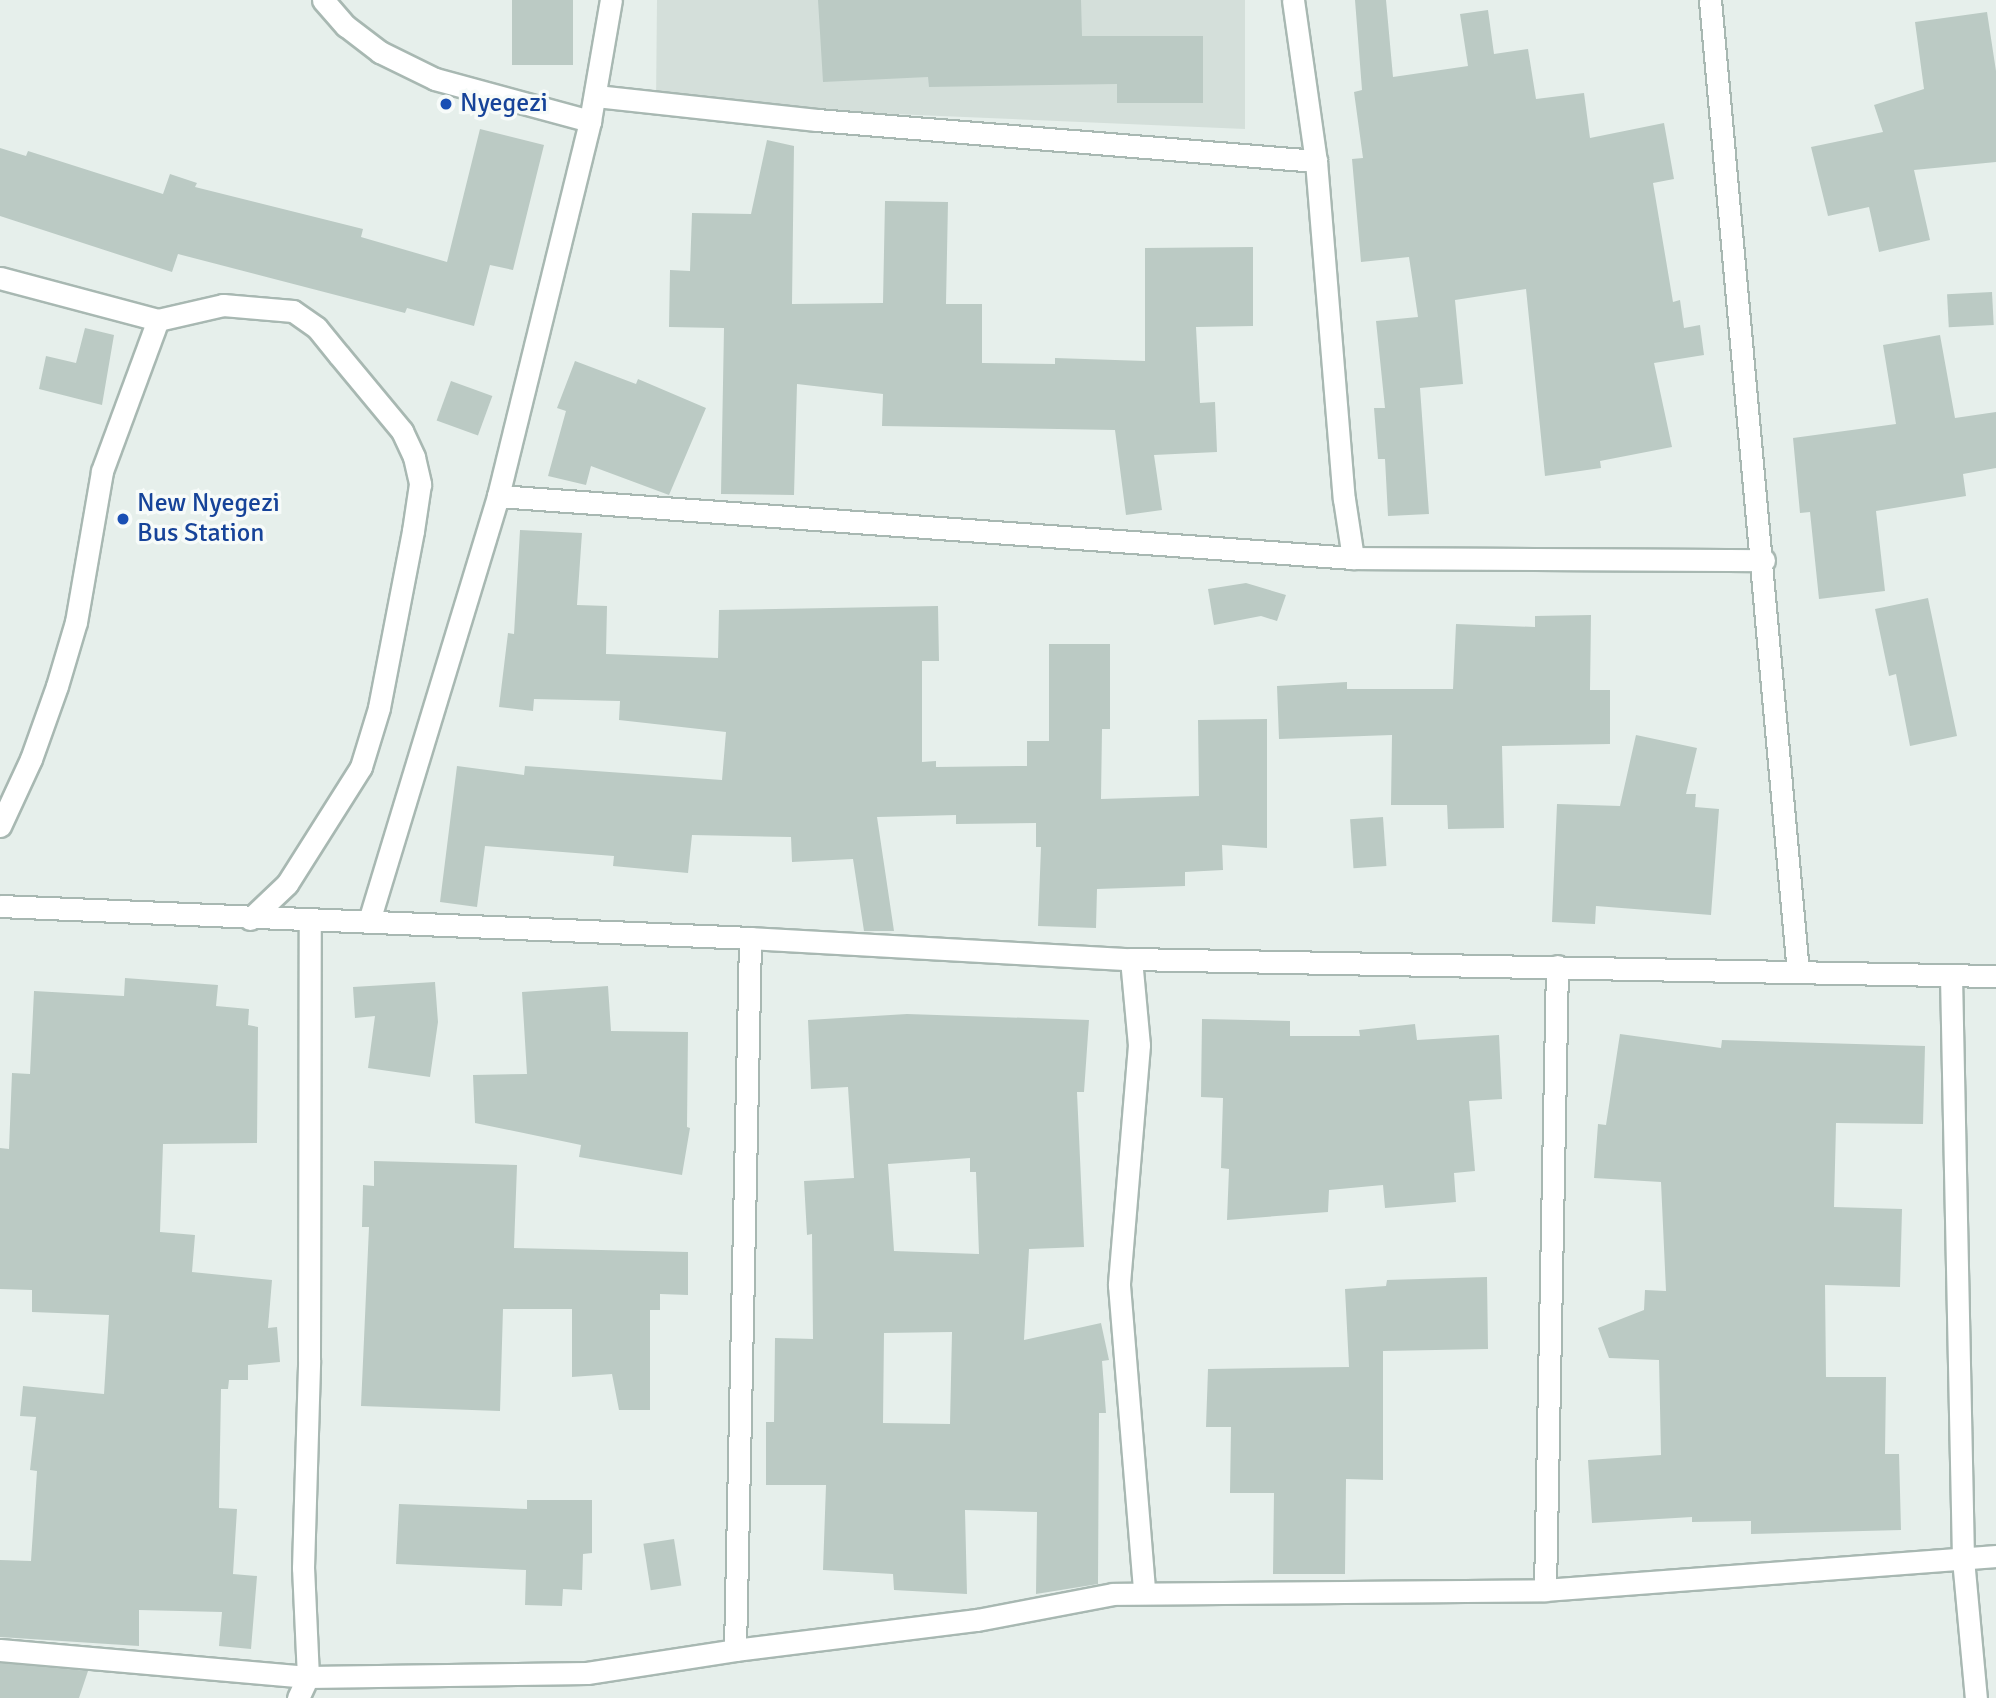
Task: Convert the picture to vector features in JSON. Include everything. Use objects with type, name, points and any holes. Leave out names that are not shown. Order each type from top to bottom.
[{"type":"street","points":[[323,0],[346,26],[380,52],[435,79],[590,121]]},
{"type":"street","points":[[369,921],[498,496],[596,96],[611,0]]},
{"type":"street","points":[[1293,0],[1316,161],[1344,499],[1353,558]]},
{"type":"street","points":[[1710,0],[1764,560],[1798,972]]},
{"type":"street","points":[[596,96],[817,120],[1316,161]]},
{"type":"street","points":[[0,278],[158,320],[223,305],[293,311],[317,328],[402,431],[420,484],[379,708],[361,767],[287,884],[250,919]]},
{"type":"street","points":[[0,826],[31,759],[65,660],[76,622],[102,471],[158,320]]},
{"type":"street","points":[[498,496],[1353,558],[1764,560]]},
{"type":"street","points":[[0,906],[250,919],[369,921],[750,938],[1130,959],[1996,976]]},
{"type":"street","points":[[298,1698],[308,1677],[303,1568],[309,1360],[306,1160],[310,921]]},
{"type":"street","points":[[735,1650],[750,938]]},
{"type":"street","points":[[1130,959],[1139,1057],[1119,1285],[1144,1592]]},
{"type":"street","points":[[1545,1590],[1557,966]]},
{"type":"street","points":[[1951,976],[1963,1559],[1976,1698]]},
{"type":"street","points":[[0,1650],[308,1677],[587,1673],[735,1650],[977,1620],[1144,1592],[1545,1590],[1996,1556]]},
{"type":"shaded area","points":[[657,0],[1245,0],[1245,129],[656,104]]},
{"type":"building","points":[[512,0],[573,0],[573,65],[512,65]]},
{"type":"building","points":[[818,0],[1081,0],[1082,36],[1203,36],[1203,103],[1117,103],[1117,84],[929,87],[928,77],[823,82]]},
{"type":"building","points":[[1355,0],[1386,0],[1393,77],[1468,66],[1460,14],[1488,10],[1494,54],[1528,49],[1536,99],[1584,93],[1590,138],[1664,123],[1674,179],[1653,183],[1673,302],[1680,300],[1684,328],[1700,325],[1704,355],[1654,363],[1672,447],[1600,461],[1601,468],[1545,476],[1526,289],[1455,300],[1463,384],[1420,388],[1429,514],[1388,516],[1385,459],[1378,459],[1374,408],[1385,408],[1376,321],[1418,317],[1409,257],[1361,262],[1352,159],[1363,158],[1354,92],[1362,90]]},
{"type":"building","points":[[1987,12],[1996,71],[1996,162],[1914,170],[1930,240],[1879,252],[1869,207],[1828,216],[1811,147],[1883,132],[1874,105],[1924,89],[1915,22]]},
{"type":"building","points":[[480,129],[544,145],[513,270],[490,265],[474,326],[407,308],[405,313],[178,254],[172,272],[0,216],[0,148],[26,156],[28,151],[163,194],[170,174],[197,183],[195,187],[363,229],[361,237],[447,262]]},
{"type":"building","points":[[767,140],[794,146],[792,304],[883,303],[885,201],[948,202],[946,304],[982,304],[982,363],[1055,364],[1055,358],[1145,361],[1145,248],[1253,247],[1253,326],[1196,327],[1200,403],[1215,402],[1217,452],[1154,455],[1162,510],[1126,515],[1115,430],[882,426],[883,394],[797,384],[794,495],[721,494],[724,328],[669,327],[670,270],[690,271],[692,213],[751,214]]},
{"type":"building","points":[[1992,292],[1994,325],[1949,327],[1947,294]]},
{"type":"building","points":[[85,328],[114,335],[102,405],[39,389],[46,356],[76,363]]},
{"type":"building","points":[[1940,335],[1955,418],[1996,412],[1996,468],[1963,474],[1966,496],[1876,511],[1885,591],[1819,599],[1810,512],[1800,513],[1793,438],[1896,424],[1883,345]]},
{"type":"building","points":[[575,361],[636,384],[638,379],[706,408],[669,495],[591,466],[586,485],[548,476],[566,411],[557,408]]},
{"type":"building","points":[[451,381],[492,396],[478,436],[437,420]]},
{"type":"building","points":[[520,530],[582,533],[577,605],[607,606],[606,654],[718,658],[719,610],[938,606],[939,661],[922,661],[922,762],[936,761],[936,767],[1027,766],[1027,741],[1049,741],[1049,644],[1110,644],[1110,729],[1102,729],[1101,799],[1199,796],[1198,720],[1267,719],[1267,848],[1222,845],[1223,870],[1185,872],[1185,886],[1097,889],[1096,928],[1038,926],[1041,847],[1036,847],[1036,823],[956,824],[956,815],[877,817],[894,931],[864,931],[853,859],[792,862],[791,837],[692,835],[688,873],[613,866],[614,856],[485,846],[477,907],[440,902],[457,766],[524,775],[525,766],[722,780],[726,732],[619,720],[620,701],[534,699],[533,711],[499,707],[508,633],[514,634]]},
{"type":"building","points":[[1246,583],[1286,595],[1277,621],[1261,616],[1214,625],[1208,589]]},
{"type":"building","points":[[1928,598],[1957,736],[1910,746],[1896,674],[1889,676],[1875,609]]},
{"type":"building","points":[[1591,615],[1590,690],[1610,690],[1610,744],[1502,746],[1504,828],[1448,829],[1447,805],[1391,805],[1392,735],[1279,739],[1277,686],[1347,682],[1347,689],[1453,689],[1456,624],[1535,627],[1535,616]]},
{"type":"building","points":[[1636,735],[1697,748],[1686,794],[1696,794],[1695,807],[1719,809],[1711,915],[1596,906],[1595,924],[1552,922],[1557,804],[1620,806]]},
{"type":"building","points":[[1383,817],[1386,866],[1353,868],[1350,819]]},
{"type":"building","points":[[125,978],[218,985],[216,1006],[249,1009],[248,1025],[258,1027],[257,1143],[163,1144],[160,1232],[195,1235],[192,1272],[272,1280],[268,1328],[277,1327],[280,1362],[248,1365],[248,1380],[229,1380],[228,1389],[221,1389],[219,1508],[237,1509],[233,1574],[257,1576],[251,1649],[219,1646],[222,1612],[139,1610],[139,1646],[0,1637],[0,1560],[31,1561],[37,1471],[30,1470],[36,1417],[20,1416],[23,1386],[104,1394],[109,1315],[32,1312],[32,1290],[0,1289],[0,1148],[9,1149],[12,1073],[30,1074],[34,991],[124,996]]},
{"type":"building","points":[[435,982],[438,1022],[430,1077],[368,1068],[375,1016],[355,1018],[353,987]]},
{"type":"building","points":[[608,986],[611,1031],[688,1032],[687,1127],[690,1128],[682,1175],[579,1157],[581,1145],[475,1123],[473,1075],[527,1074],[522,992]]},
{"type":"building","points":[[907,1014],[1089,1020],[1084,1092],[1077,1092],[1084,1247],[1029,1249],[1024,1340],[1101,1323],[1109,1360],[1102,1361],[1106,1413],[1099,1413],[1098,1584],[1036,1594],[1037,1512],[965,1510],[967,1594],[894,1590],[893,1574],[823,1570],[826,1485],[766,1485],[766,1422],[774,1422],[775,1338],[813,1339],[812,1234],[807,1235],[804,1181],[854,1178],[848,1087],[811,1089],[808,1020]],"holes":[[[970,1158],[970,1172],[976,1172],[979,1254],[894,1251],[888,1164]],[[952,1332],[950,1424],[883,1423],[884,1333]]]},
{"type":"building","points":[[1202,1019],[1290,1021],[1290,1036],[1360,1036],[1359,1030],[1415,1024],[1417,1040],[1499,1035],[1502,1099],[1469,1101],[1475,1171],[1454,1173],[1456,1202],[1385,1208],[1383,1185],[1329,1190],[1328,1212],[1227,1220],[1229,1169],[1221,1168],[1223,1098],[1201,1097]]},
{"type":"building","points":[[1620,1034],[1721,1048],[1722,1040],[1925,1046],[1923,1124],[1836,1123],[1834,1207],[1902,1209],[1900,1287],[1825,1285],[1826,1377],[1886,1377],[1885,1454],[1899,1454],[1901,1530],[1751,1534],[1751,1521],[1692,1522],[1692,1517],[1592,1523],[1588,1460],[1661,1455],[1659,1360],[1609,1358],[1598,1328],[1644,1310],[1645,1290],[1666,1291],[1661,1182],[1594,1178],[1598,1124],[1606,1125]]},
{"type":"building","points":[[374,1161],[517,1165],[514,1248],[688,1252],[688,1295],[660,1294],[660,1310],[650,1310],[650,1410],[619,1410],[612,1374],[572,1377],[572,1309],[503,1309],[500,1411],[361,1406],[369,1227],[362,1227],[363,1185],[374,1186]]},
{"type":"building","points":[[1487,1277],[1488,1349],[1383,1351],[1383,1480],[1346,1479],[1345,1574],[1273,1574],[1274,1493],[1230,1493],[1231,1427],[1206,1427],[1208,1369],[1349,1367],[1345,1289],[1386,1286],[1387,1280]]},
{"type":"building","points":[[527,1500],[592,1500],[592,1553],[583,1554],[582,1590],[563,1589],[562,1606],[525,1605],[526,1570],[396,1564],[399,1504],[527,1509]]},
{"type":"building","points":[[674,1539],[681,1585],[651,1590],[643,1544]]},
{"type":"building","points":[[0,1663],[88,1671],[79,1698],[0,1698]]},
{"type":"place","name":"Nyegezi","points":[[446,104]]},
{"type":"place","name":"New Nyegezi Bus Station","points":[[123,519]]}]
